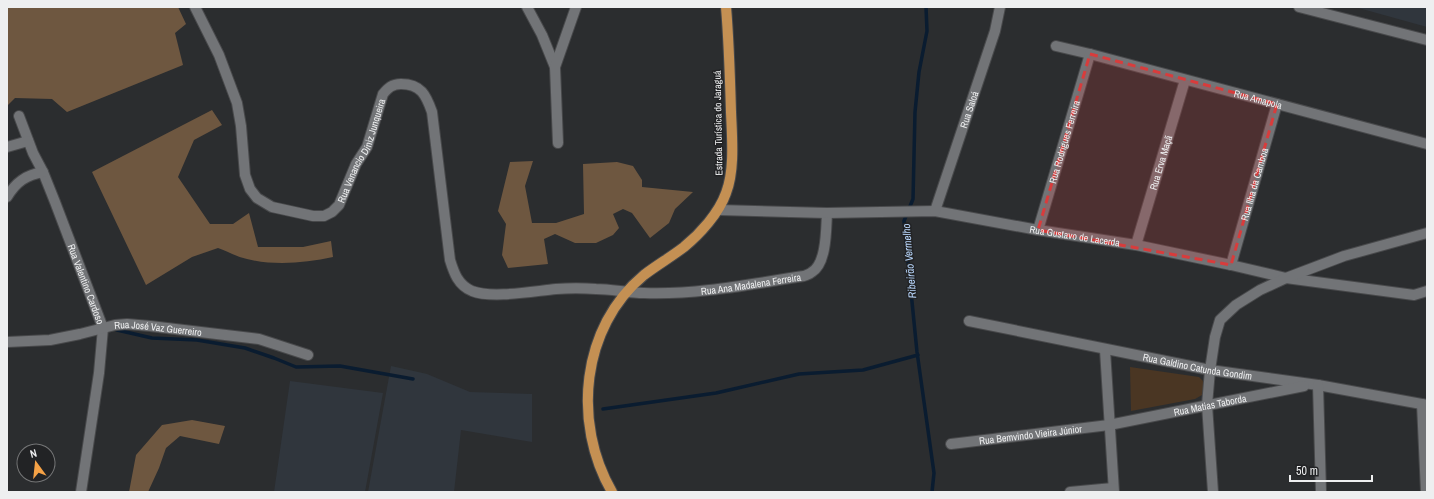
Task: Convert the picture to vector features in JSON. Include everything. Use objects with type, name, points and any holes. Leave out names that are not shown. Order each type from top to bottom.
[{"type":"main road","name":"Estrada Turística do Jaraguá","points":[[612,492],[595,452],[589,424],[587,400],[588,383],[594,350],[603,327],[626,292],[645,275],[685,246],[719,210],[727,193],[731,178],[732,148],[731,92],[726,7]]},
{"type":"street","name":"Rua Venancio Diniz Junqueira","points":[[195,7],[219,55],[237,103],[241,126],[245,175],[250,189],[257,198],[272,207],[313,216],[324,216],[332,212],[339,205],[356,164],[367,147],[383,94],[388,88],[396,84],[410,84],[420,90],[428,100],[432,112],[450,260],[455,276],[462,285],[473,291],[488,294],[515,294],[557,289],[596,289],[626,292]]},
{"type":"street","points":[[527,7],[542,34],[555,67],[558,144]]},
{"type":"street","points":[[555,67],[576,7]]},
{"type":"street","name":"Rua Saloá","points":[[930,211],[995,31],[1000,7]]},
{"type":"street","points":[[1300,7],[1326,10],[1427,40]]},
{"type":"street","name":"Rua Amapola","points":[[1056,46],[1427,144]]},
{"type":"street","name":"Rua Rodrigues Ferreira","points":[[1038,230],[1090,54]]},
{"type":"street","name":"Rua Erva Maçã","points":[[1136,246],[1185,80]]},
{"type":"street","name":"Rua Ilha da Camboa","points":[[1232,265],[1277,104]]},
{"type":"street","name":"Rua Valentino Cardoso","points":[[19,116],[32,153],[43,172],[103,328],[99,373],[81,492]]},
{"type":"street","points":[[7,147],[28,141]]},
{"type":"street","points":[[7,197],[21,180],[32,174],[43,172]]},
{"type":"street","name":"Rua Gustavo de Lacerda","points":[[719,210],[827,213],[930,211],[1136,246],[1232,265],[1286,278],[1414,295],[1427,291]]},
{"type":"street","name":"Rua Ana Madalena Ferreira","points":[[626,292],[644,294],[727,288],[804,276],[813,272],[823,255],[827,213]]},
{"type":"street","points":[[1213,492],[1207,405],[1215,337],[1220,320],[1236,305],[1260,290],[1286,278],[1344,256],[1427,233]]},
{"type":"street","points":[[1414,295],[1427,297]]},
{"type":"street","name":"Rua Galdino Catunda Gondim","points":[[968,321],[1105,350],[1210,370],[1314,384],[1425,405]]},
{"type":"street","name":"Rua José Vaz Guerreiro","points":[[7,342],[50,340],[115,325],[127,324],[259,339],[308,355]]},
{"type":"street","points":[[1070,492],[1114,490],[1105,350]]},
{"type":"street","points":[[1314,384],[1322,492]]},
{"type":"street","name":"Rua Matias Taborda","points":[[1109,425],[1314,384]]},
{"type":"street","points":[[1425,405],[1426,492]]},
{"type":"street","name":"Rua Bemvindo Vieira Júnior","points":[[951,444],[1109,425]]},
{"type":"highlighted area","points":[[1090,54],[1277,104],[1231,265],[1038,230]]},
{"type":"shaded area","points":[[7,7],[178,7],[186,24],[175,33],[183,65],[67,112],[52,99],[15,98],[7,106]]},
{"type":"shaded area","points":[[1355,7],[1427,7],[1427,27]]},
{"type":"shaded area","points":[[212,110],[222,125],[194,140],[178,177],[210,224],[233,224],[249,213],[258,247],[303,247],[331,241],[333,257],[312,261],[279,263],[243,258],[218,248],[192,257],[146,285],[92,172]]},
{"type":"shaded area","points":[[533,161],[525,186],[532,223],[556,223],[584,214],[583,164],[617,162],[633,166],[642,180],[642,187],[693,192],[675,209],[669,223],[650,238],[632,213],[623,209],[613,214],[619,228],[613,235],[596,243],[575,243],[555,234],[544,239],[548,264],[508,268],[502,255],[506,224],[498,211],[510,162]]},
{"type":"shaded area","points":[[391,366],[427,374],[470,392],[532,394],[532,442],[461,430],[454,492],[368,492]]},
{"type":"shaded area","points":[[1130,367],[1199,377],[1203,381],[1205,388],[1202,395],[1195,399],[1131,411]]},
{"type":"shaded area","points":[[290,381],[383,393],[365,492],[274,492]]},
{"type":"shaded area","points":[[192,420],[225,426],[219,444],[180,436],[166,448],[148,492],[129,492],[136,455],[162,425]]},
{"type":"waterway","name":"Ribeirão Vermelho","points":[[926,7],[927,31],[919,72],[915,112],[913,199],[904,221],[917,352],[934,473],[932,492]]},
{"type":"waterway","points":[[117,330],[152,338],[197,340],[245,348],[296,367],[340,366],[413,379]]},
{"type":"waterway","points":[[603,409],[716,393],[799,374],[863,370],[918,355]]}]
